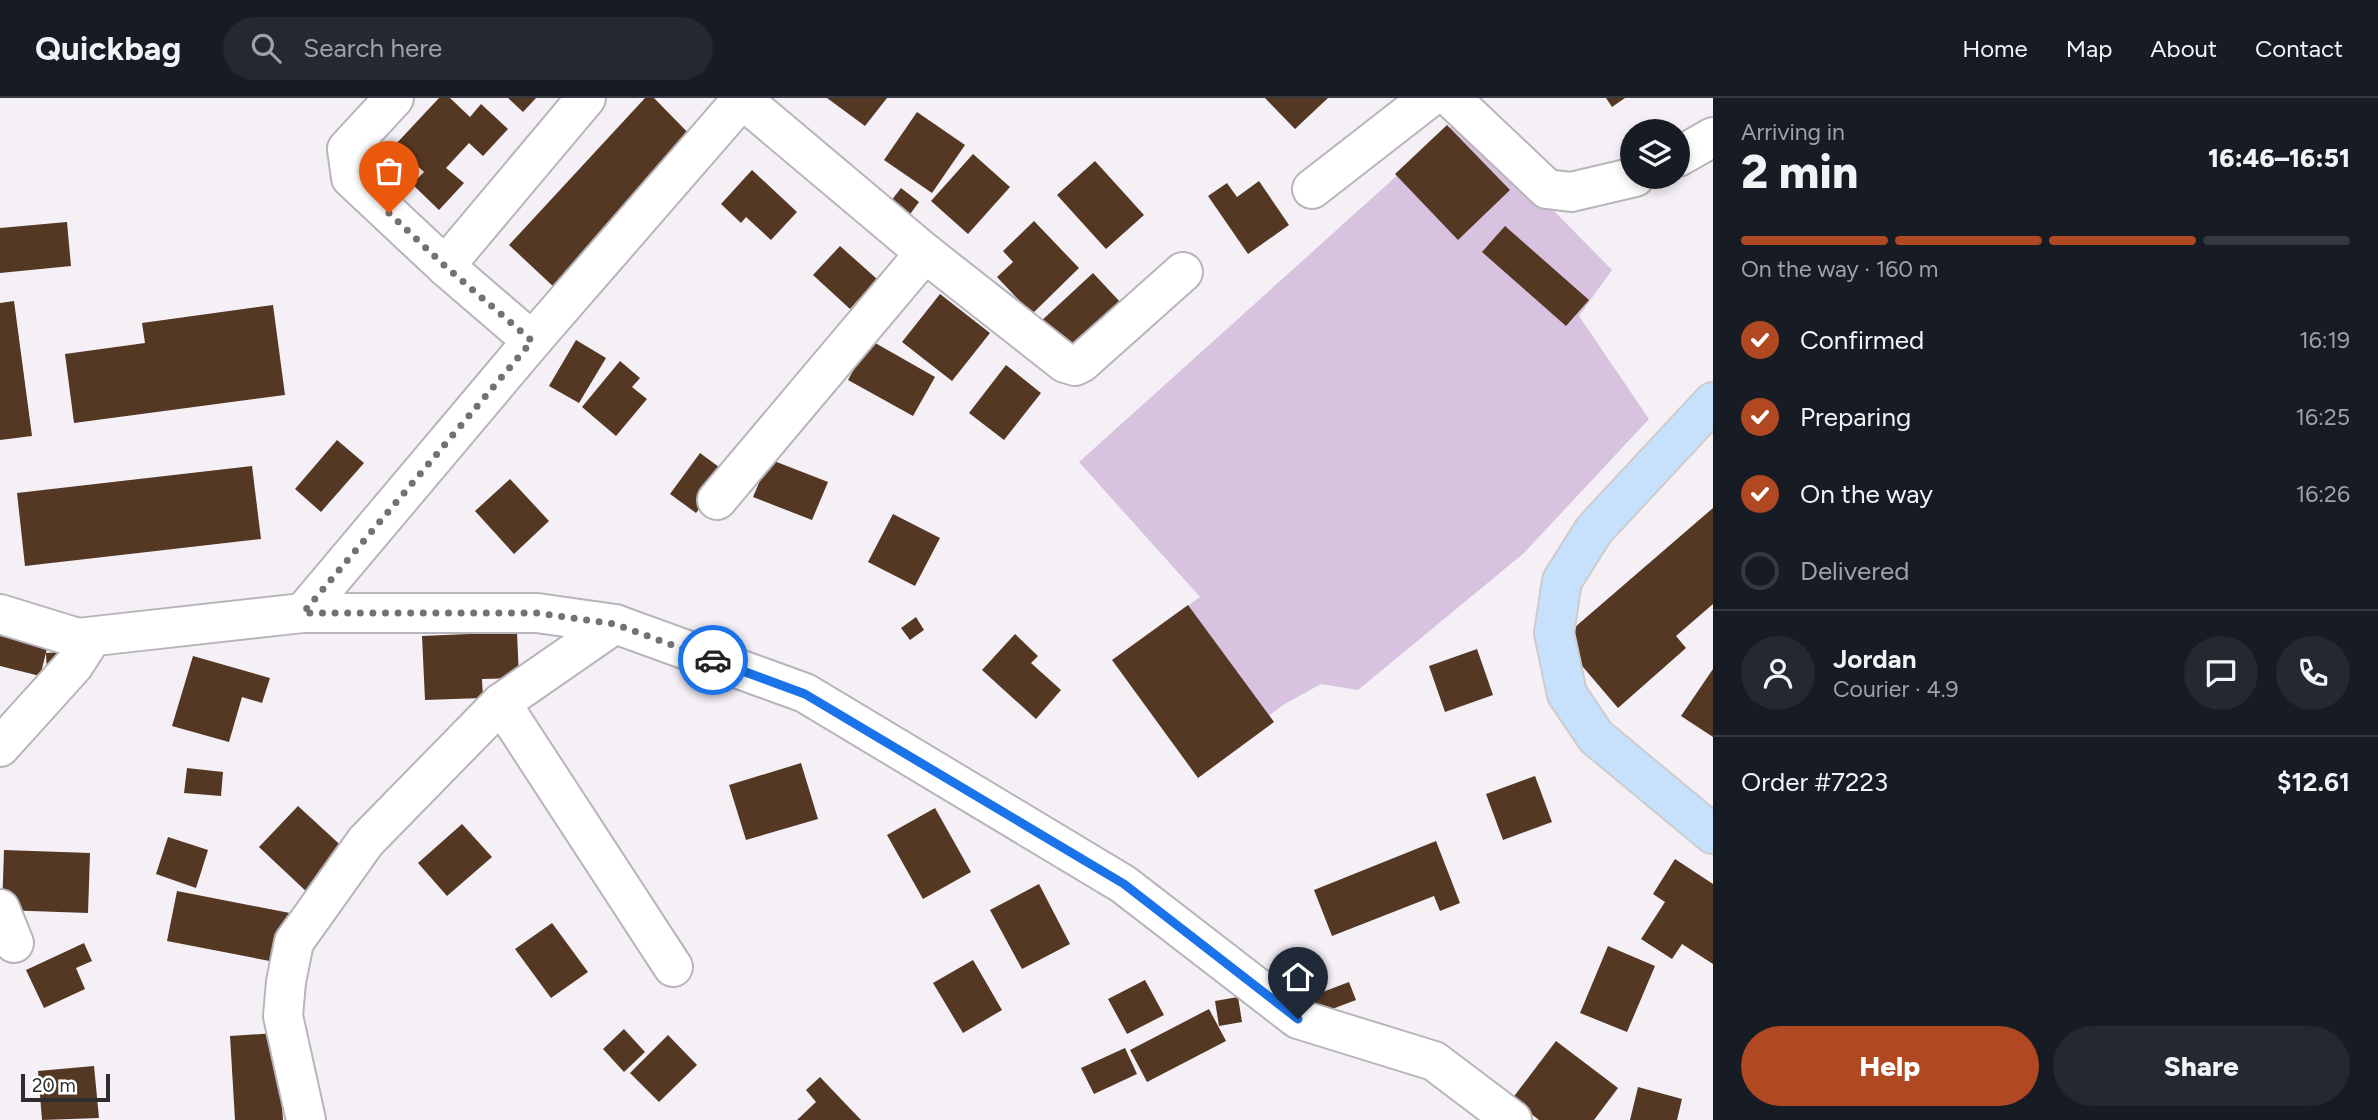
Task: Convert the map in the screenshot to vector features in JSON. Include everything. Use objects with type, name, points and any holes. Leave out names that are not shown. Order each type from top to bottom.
[{"type":"main road","points":[[1713,402],[1594,530],[1562,581],[1555,633],[1567,694],[1596,737],[1713,834]]},
{"type":"street","points":[[394,98],[348,149],[351,177],[444,265],[532,341]]},
{"type":"street","points":[[444,265],[586,98]]},
{"type":"street","points":[[1312,189],[1429,98]]},
{"type":"street","points":[[1451,98],[1546,189],[1571,192],[1620,181]]},
{"type":"street","points":[[303,613],[532,341],[742,99],[925,253],[1065,363],[1075,366],[1081,363],[1183,272]]},
{"type":"street","points":[[1690,150],[1713,137]]},
{"type":"street","points":[[717,500],[925,253]]},
{"type":"street","points":[[0,614],[78,638],[303,613],[537,613],[615,624],[805,694],[1124,884],[1298,1019],[1434,1061],[1512,1120]]},
{"type":"street","points":[[306,1120],[282,1016],[294,942],[366,841],[501,703],[615,624]]},
{"type":"street","points":[[0,747],[74,665],[92,637]]},
{"type":"street","points":[[501,703],[673,967]]},
{"type":"shaded area","points":[[1462,117],[1612,270],[1579,316],[1649,419],[1524,553],[1358,690],[1321,684],[1283,705],[1209,762],[1124,652],[1200,597],[1079,462]]},
{"type":"building","points":[[439,98],[450,98],[470,117],[481,104],[508,129],[483,156],[469,143],[446,168],[464,183],[439,210],[412,184],[424,172],[395,145]]},
{"type":"building","points":[[508,98],[536,98],[523,112]]},
{"type":"building","points":[[645,98],[654,98],[701,146],[556,289],[509,245]]},
{"type":"building","points":[[827,98],[887,98],[865,126]]},
{"type":"building","points":[[1265,98],[1328,98],[1295,129]]},
{"type":"building","points":[[1606,98],[1625,98],[1612,107]]},
{"type":"building","points":[[917,112],[965,145],[932,193],[884,160]]},
{"type":"building","points":[[1447,125],[1510,190],[1458,240],[1395,174]]},
{"type":"building","points":[[973,154],[1010,187],[968,234],[931,201]]},
{"type":"building","points":[[1095,161],[1144,215],[1106,249],[1057,195]]},
{"type":"building","points":[[752,170],[797,212],[771,240],[746,217],[741,223],[721,204]]},
{"type":"building","points":[[1259,181],[1289,225],[1248,254],[1208,196],[1227,183],[1237,197]]},
{"type":"building","points":[[901,188],[919,202],[902,225],[884,210]]},
{"type":"building","points":[[1034,221],[1079,268],[1032,314],[997,277],[1013,262],[1003,251]]},
{"type":"building","points":[[67,222],[71,266],[0,273],[0,228]]},
{"type":"building","points":[[1505,226],[1589,300],[1566,326],[1482,252]]},
{"type":"building","points":[[840,246],[877,279],[850,309],[813,275]]},
{"type":"building","points":[[1093,273],[1122,304],[1068,354],[1039,323]]},
{"type":"building","points":[[940,294],[990,333],[952,381],[902,342]]},
{"type":"building","points":[[14,301],[32,436],[0,440],[0,303]]},
{"type":"building","points":[[273,305],[285,395],[74,423],[65,354],[145,343],[142,323]]},
{"type":"building","points":[[576,340],[606,358],[579,403],[549,386]]},
{"type":"building","points":[[870,340],[935,377],[913,416],[848,380]]},
{"type":"building","points":[[620,361],[640,378],[632,387],[647,399],[616,436],[582,407]]},
{"type":"building","points":[[1006,365],[1041,393],[1004,440],[969,413]]},
{"type":"building","points":[[337,440],[364,463],[321,512],[295,489]]},
{"type":"building","points":[[700,453],[727,473],[696,513],[670,494]]},
{"type":"building","points":[[769,459],[828,482],[812,520],[753,497]]},
{"type":"building","points":[[252,466],[261,539],[25,566],[17,493]]},
{"type":"building","points":[[510,479],[549,521],[514,554],[475,511]]},
{"type":"building","points":[[1713,508],[1713,604],[1676,636],[1686,648],[1618,708],[1560,640]]},
{"type":"building","points":[[893,514],[940,538],[915,586],[868,562]]},
{"type":"building","points":[[1188,605],[1274,722],[1198,778],[1112,660]]},
{"type":"building","points":[[916,617],[924,630],[910,640],[901,628]]},
{"type":"building","points":[[517,632],[519,678],[482,679],[483,698],[425,700],[422,636]]},
{"type":"building","points":[[1015,634],[1038,656],[1031,663],[1061,690],[1036,719],[982,670]]},
{"type":"building","points":[[0,636],[47,648],[40,676],[0,666]]},
{"type":"building","points":[[1477,649],[1493,695],[1445,712],[1429,666]]},
{"type":"building","points":[[61,652],[47,675],[46,653]]},
{"type":"building","points":[[193,656],[270,678],[262,703],[242,697],[229,742],[172,726]]},
{"type":"building","points":[[1713,669],[1713,737],[1681,716]]},
{"type":"building","points":[[801,763],[818,819],[746,840],[729,785]]},
{"type":"building","points":[[187,768],[223,772],[221,796],[184,793]]},
{"type":"building","points":[[1535,776],[1552,822],[1503,840],[1486,794]]},
{"type":"building","points":[[298,806],[348,852],[309,894],[259,847]]},
{"type":"building","points":[[935,808],[971,872],[923,899],[887,835]]},
{"type":"building","points":[[462,824],[492,857],[447,896],[418,863]]},
{"type":"building","points":[[168,837],[208,850],[196,888],[156,874]]},
{"type":"building","points":[[1436,841],[1460,903],[1440,911],[1434,896],[1332,936],[1314,890]]},
{"type":"building","points":[[4,850],[90,853],[88,913],[2,910]]},
{"type":"building","points":[[1675,859],[1713,884],[1713,964],[1682,944],[1672,959],[1641,939],[1665,902],[1653,894]]},
{"type":"building","points":[[1039,884],[1070,944],[1022,969],[990,910]]},
{"type":"building","points":[[177,891],[290,913],[280,963],[167,941]]},
{"type":"building","points":[[552,923],[588,972],[551,998],[515,949]]},
{"type":"building","points":[[84,943],[92,961],[76,968],[85,989],[44,1008],[26,970]]},
{"type":"building","points":[[1608,946],[1655,966],[1627,1032],[1580,1013]]},
{"type":"building","points":[[973,960],[1002,1010],[963,1033],[933,983]]},
{"type":"building","points":[[1145,980],[1164,1015],[1127,1034],[1108,999]]},
{"type":"building","points":[[1349,982],[1356,1000],[1319,1014],[1312,996]]},
{"type":"building","points":[[1238,997],[1242,1022],[1219,1026],[1215,1001]]},
{"type":"building","points":[[1209,1009],[1226,1041],[1147,1082],[1130,1050]]},
{"type":"building","points":[[624,1029],[645,1052],[624,1072],[603,1049]]},
{"type":"building","points":[[277,1033],[283,1120],[235,1120],[230,1036]]},
{"type":"building","points":[[668,1035],[697,1065],[659,1102],[630,1073]]},
{"type":"building","points":[[1556,1041],[1618,1088],[1594,1120],[1539,1120],[1512,1099]]},
{"type":"building","points":[[1125,1048],[1137,1074],[1094,1094],[1081,1068]]},
{"type":"building","points":[[94,1066],[99,1118],[42,1120],[38,1071]]},
{"type":"building","points":[[820,1077],[861,1120],[797,1120],[816,1102],[806,1090]]},
{"type":"building","points":[[1638,1087],[1682,1099],[1677,1120],[1630,1120]]},
{"type":"way so far","points":[[389,213],[532,341],[303,613],[537,613],[615,624],[713,660]]},
{"type":"route","points":[[713,660],[805,694],[1124,884],[1298,1019]]}]
